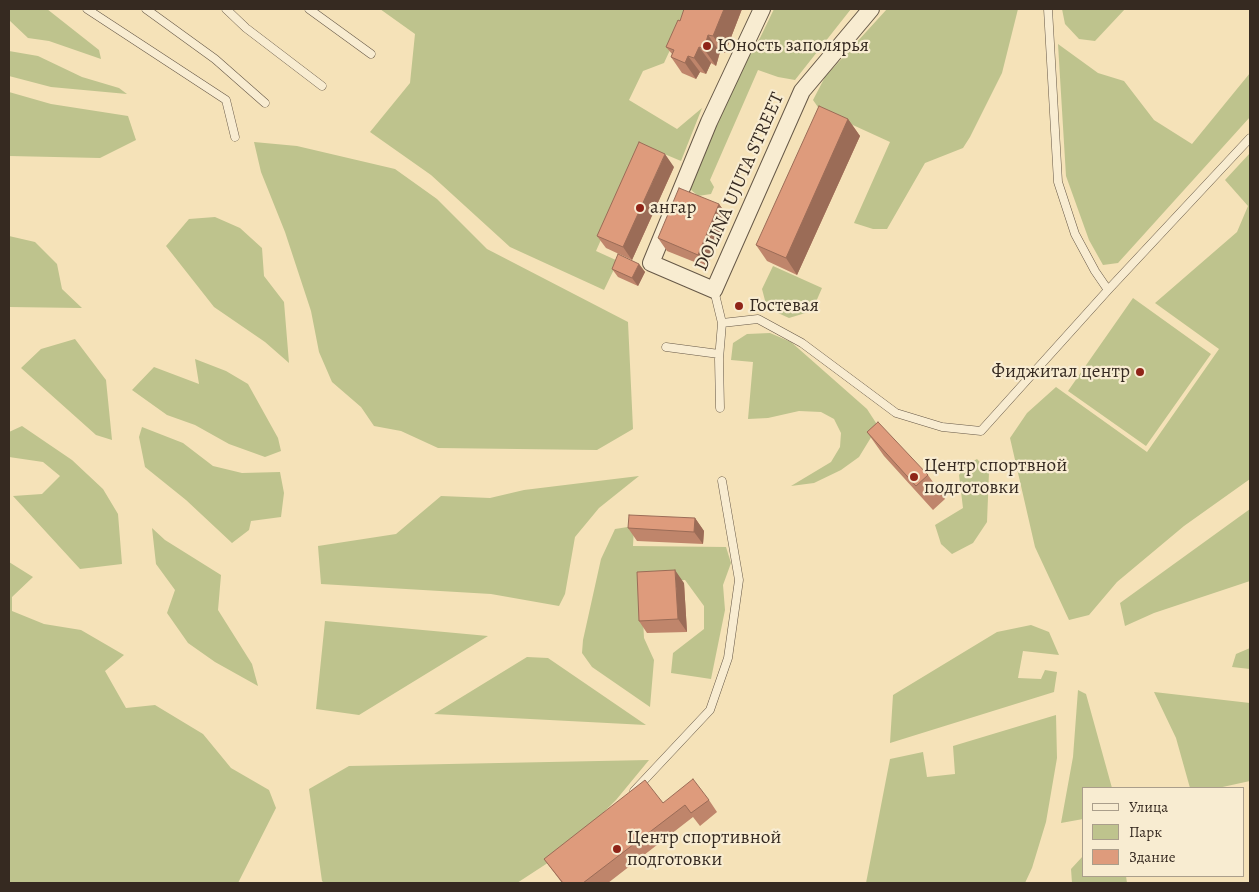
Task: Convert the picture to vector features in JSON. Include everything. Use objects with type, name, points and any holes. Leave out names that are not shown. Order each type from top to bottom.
[{"type":"street","name":"DOLINA UJUTA STREET","points":[[762,9],[709,122],[651,263],[714,290],[802,91],[871,9]]},
{"type":"lane","points":[[87,9],[226,100],[235,137]]},
{"type":"lane","points":[[146,9],[215,58],[265,104]]},
{"type":"lane","points":[[226,9],[246,28],[322,86]]},
{"type":"lane","points":[[309,9],[371,54]]},
{"type":"lane","points":[[1048,9],[1058,182],[1075,234],[1095,271],[1108,290]]},
{"type":"lane","points":[[722,323],[758,319],[802,343],[896,413],[942,427],[981,432],[1108,290],[1250,138]]},
{"type":"lane","points":[[714,290],[722,323],[719,354],[720,408]]},
{"type":"lane","points":[[666,348],[719,354]]},
{"type":"lane","points":[[629,795],[710,710],[728,658],[739,580],[722,481]]},
{"type":"green space","points":[[9,9],[47,9],[99,50],[101,59],[49,41],[28,38],[9,20]]},
{"type":"green space","points":[[380,9],[689,9],[664,63],[643,71],[629,100],[677,129],[702,108],[681,161],[643,145],[596,251],[618,261],[604,290],[510,247],[431,175],[370,132],[410,83],[415,34]]},
{"type":"green space","points":[[774,9],[851,9],[795,80],[778,77],[758,70],[710,180],[714,187],[711,194],[698,196],[689,188],[748,54],[760,38]]},
{"type":"green space","points":[[887,9],[1018,9],[1002,73],[963,148],[925,163],[887,229],[873,229],[854,223],[890,142],[820,110],[813,100],[825,77]]},
{"type":"green space","points":[[1062,9],[1125,9],[1095,41],[1079,39],[1065,24]]},
{"type":"green space","points":[[1058,44],[1098,73],[1124,81],[1154,120],[1192,144],[1250,73],[1250,117],[1118,263],[1103,265],[1089,240],[1066,176]]},
{"type":"green space","points":[[9,51],[38,56],[82,77],[119,88],[127,94],[51,87],[9,76]]},
{"type":"green space","points":[[9,92],[51,104],[128,116],[136,140],[100,158],[9,156]]},
{"type":"green space","points":[[254,142],[297,146],[395,169],[437,199],[487,249],[628,322],[633,429],[597,450],[438,448],[401,431],[374,426],[361,407],[332,382],[319,352],[311,311],[285,232],[261,172]]},
{"type":"green space","points":[[1250,153],[1250,479],[1184,526],[1117,582],[1089,615],[1069,620],[1035,547],[1010,438],[1027,413],[1056,387],[1147,452],[1219,349],[1155,303],[1237,232],[1248,206],[1225,180]]},
{"type":"green space","points":[[215,217],[240,228],[262,248],[264,276],[284,302],[289,363],[265,342],[214,307],[166,246],[189,219]]},
{"type":"green space","points":[[9,236],[35,242],[57,264],[62,289],[82,308],[9,307]]},
{"type":"green space","points":[[773,266],[822,288],[812,311],[789,318],[767,308],[762,289]]},
{"type":"green space","name":"Фиджитал центр","points":[[1133,298],[1211,354],[1146,446],[1068,391]]},
{"type":"green space","points":[[770,333],[791,342],[867,409],[878,426],[859,457],[841,470],[814,483],[791,486],[831,462],[840,447],[841,433],[834,419],[821,412],[799,411],[768,418],[748,419],[753,362],[731,360],[733,343],[747,334]]},
{"type":"green space","points":[[75,339],[106,380],[112,440],[96,435],[21,368],[41,349]]},
{"type":"green space","points":[[195,359],[226,371],[248,384],[278,438],[281,451],[265,457],[229,444],[195,425],[167,415],[132,390],[154,367],[199,384]]},
{"type":"green space","points":[[22,426],[72,460],[103,489],[118,514],[122,564],[80,569],[13,496],[42,494],[60,476],[43,462],[9,457],[9,432]]},
{"type":"green space","points":[[142,427],[183,443],[213,466],[242,473],[280,472],[284,493],[281,517],[251,521],[249,530],[232,543],[186,500],[145,467],[139,437]]},
{"type":"green space","points":[[977,459],[989,472],[987,522],[973,543],[952,554],[941,544],[935,525],[963,508],[959,475],[966,465]]},
{"type":"green space","points":[[639,476],[599,508],[575,537],[565,594],[559,606],[491,594],[321,584],[318,546],[396,534],[441,496],[490,498],[524,490]]},
{"type":"green space","points":[[1250,509],[1250,581],[1154,613],[1125,626],[1120,603]]},
{"type":"green space","points":[[634,526],[633,546],[726,547],[731,563],[723,585],[725,610],[711,679],[671,673],[673,653],[704,629],[704,606],[685,580],[641,582],[644,638],[654,660],[650,707],[592,667],[582,653],[583,640],[601,559],[615,529]]},
{"type":"green space","points":[[152,528],[165,540],[221,575],[218,610],[252,664],[258,686],[215,662],[188,643],[167,613],[175,590],[156,564]]},
{"type":"green space","points":[[9,562],[33,577],[12,597],[12,611],[44,624],[81,630],[124,655],[105,671],[126,708],[155,705],[203,734],[231,768],[269,790],[276,808],[238,883],[9,883]]},
{"type":"green space","points":[[325,621],[488,636],[359,715],[316,709]]},
{"type":"green space","points":[[1031,625],[1049,632],[1059,655],[1023,651],[1018,678],[1041,679],[1045,670],[1057,672],[1054,692],[890,743],[893,695],[997,632]]},
{"type":"green space","points":[[1250,648],[1250,669],[1232,667],[1236,654]]},
{"type":"green space","points":[[527,657],[548,658],[646,725],[434,714]]},
{"type":"green space","points":[[1078,690],[1086,694],[1112,787],[1082,787],[1082,819],[1061,823],[1073,757]]},
{"type":"green space","points":[[1154,692],[1250,703],[1250,781],[1223,787],[1190,787],[1176,738]]},
{"type":"green space","points":[[1056,715],[1057,758],[1046,822],[1032,868],[1025,883],[866,883],[890,759],[923,752],[927,777],[955,774],[953,746]]},
{"type":"green space","points":[[649,760],[616,800],[563,853],[517,883],[324,883],[322,881],[309,789],[349,766]]},
{"type":"green space","points":[[1082,857],[1082,877],[1126,877],[1127,883],[1072,883],[1071,869]]},
{"type":"building","points":[[684,9],[724,9],[713,36],[708,35],[704,49],[699,47],[694,58],[688,56],[685,63],[671,57],[674,50],[666,47],[678,20],[680,21]]},
{"type":"building","points":[[819,106],[848,119],[786,258],[756,245]]},
{"type":"building","points":[[639,142],[665,154],[623,247],[597,236]]},
{"type":"building","name":"ангар","points":[[679,188],[719,204],[698,255],[658,238]]},
{"type":"building","points":[[618,254],[639,264],[632,278],[612,269]]},
{"type":"building","points":[[878,422],[928,475],[916,486],[867,432]]},
{"type":"building","points":[[629,515],[695,518],[694,532],[628,528]]},
{"type":"building","points":[[675,570],[678,619],[639,621],[637,572]]},
{"type":"building","points":[[693,779],[709,800],[691,813],[685,805],[583,883],[563,883],[544,859],[645,780],[663,803]]},
{"type":"place","name":"Юность заполярья","points":[[707,46]]},
{"type":"place","name":"ангар","points":[[640,208]]},
{"type":"place","name":"Гостевая","points":[[739,306]]},
{"type":"place","name":"Фиджитал центр","points":[[1140,372]]},
{"type":"place","name":"Центр спортвной подготовки","points":[[914,477]]},
{"type":"place","name":"Центр спортивной подготовки","points":[[617,849]]}]
